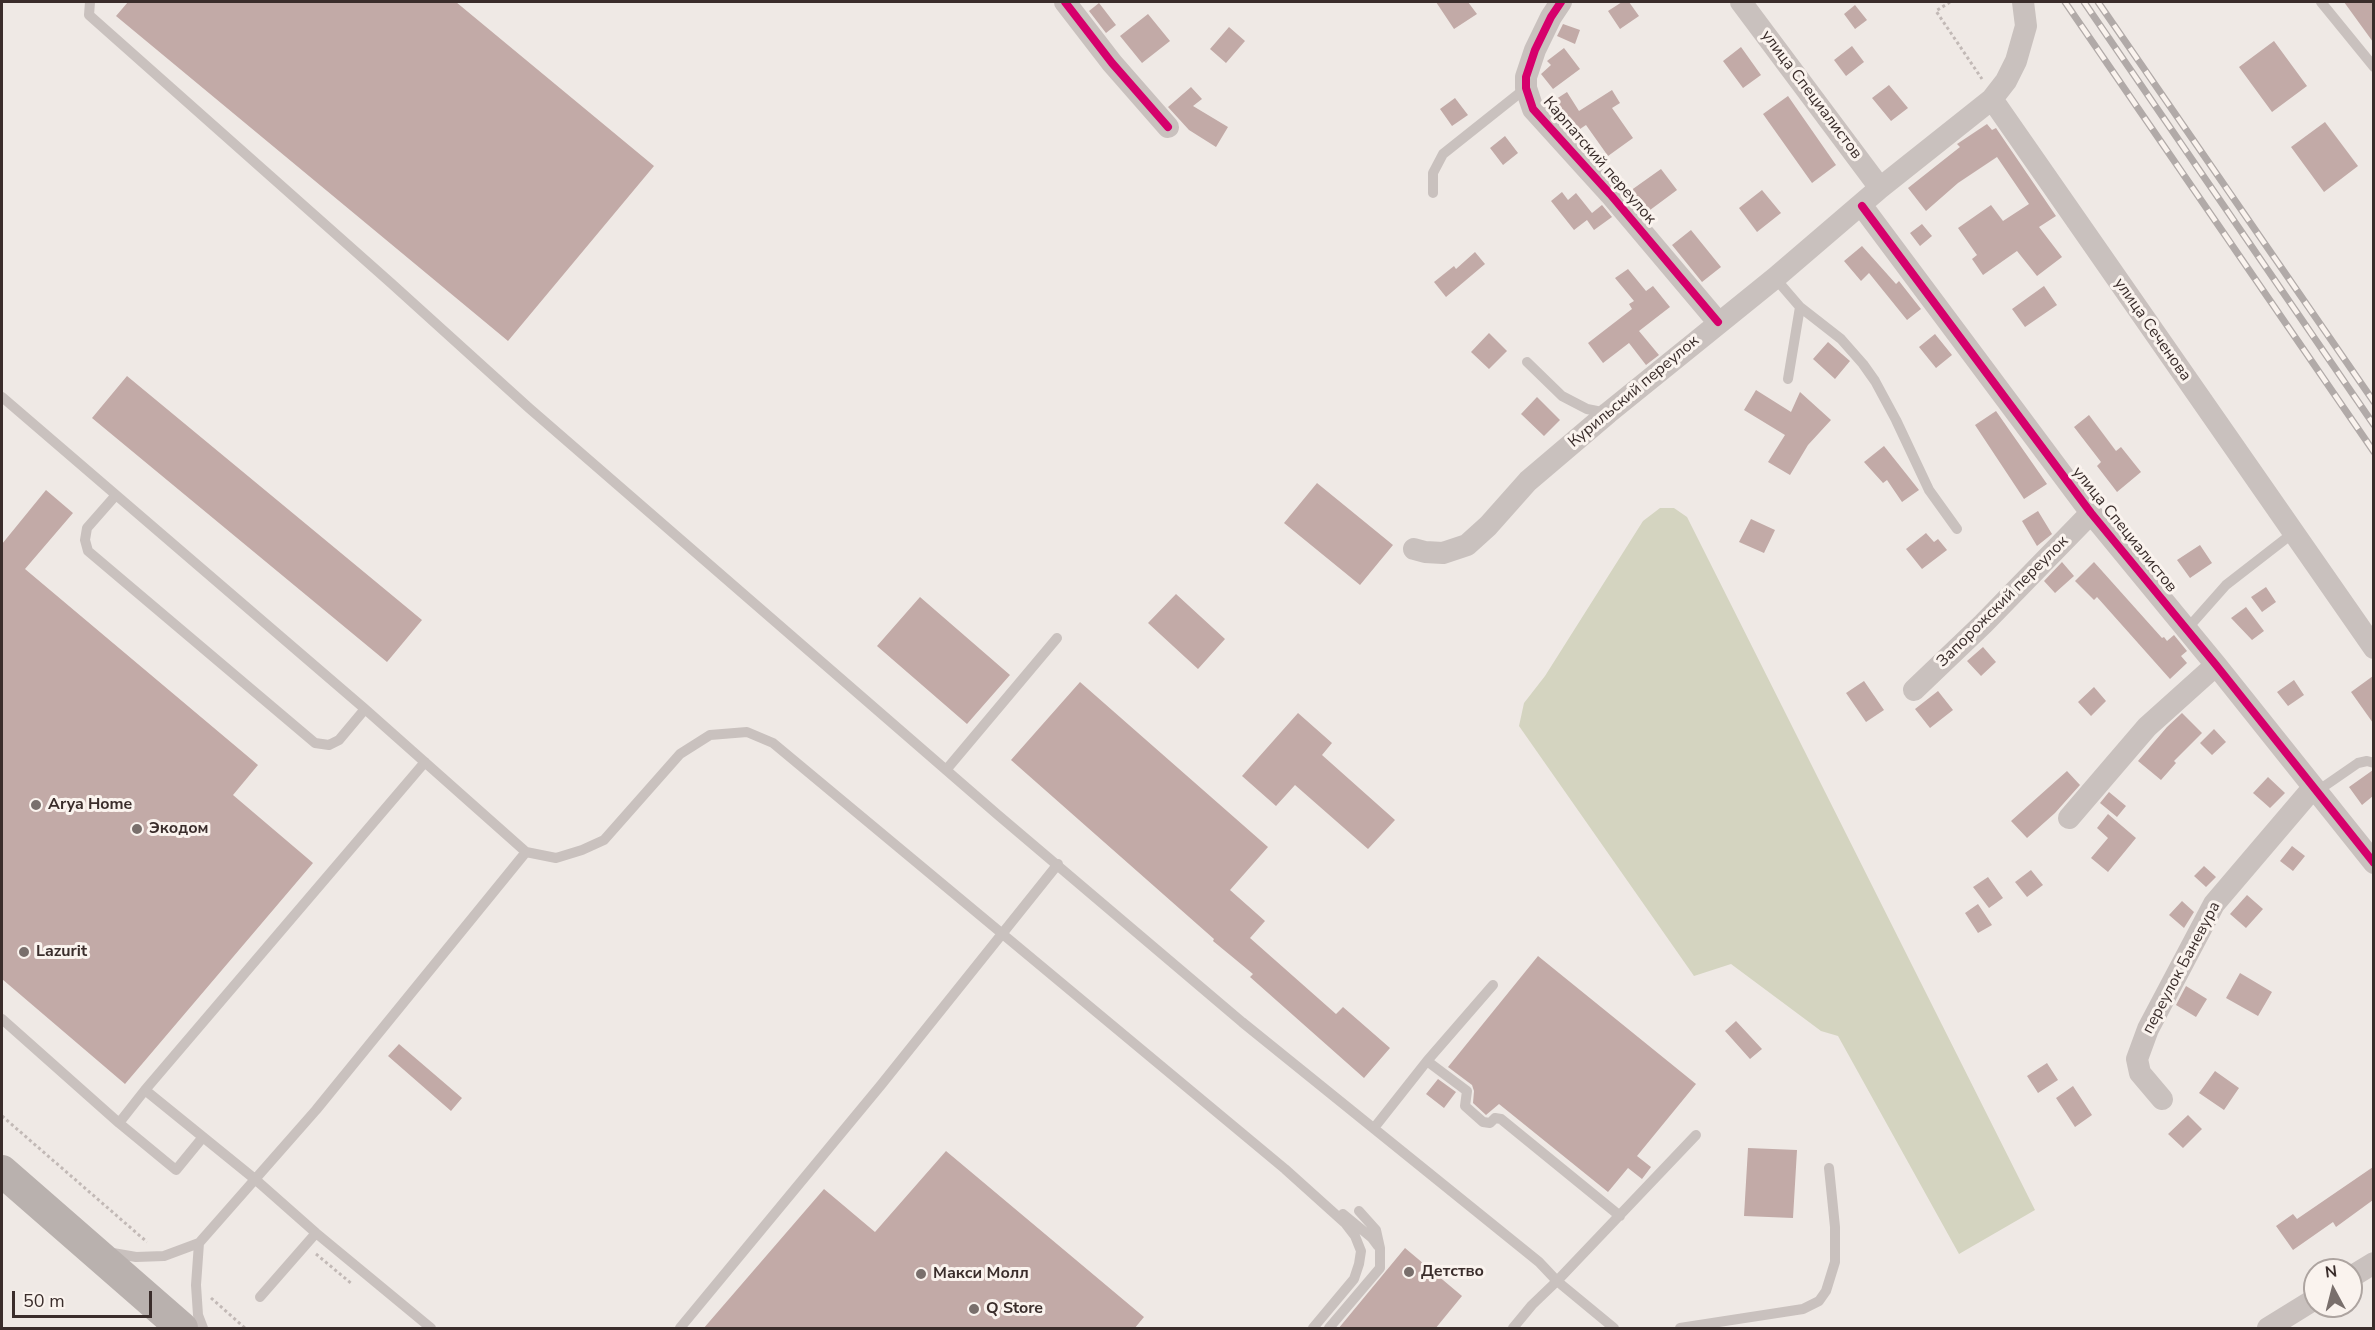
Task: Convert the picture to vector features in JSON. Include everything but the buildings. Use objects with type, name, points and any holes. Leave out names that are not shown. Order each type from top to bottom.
[{"type":"main road","points":[[2,1171],[182,1329]]},
{"type":"street","points":[[1065,2],[1112,63],[1168,127]]},
{"type":"street","name":"Карпатский переулок","points":[[1561,2],[1551,16],[1535,50],[1526,77],[1526,88],[1533,109],[1610,194],[1718,322]]},
{"type":"street","name":"улица Специалистов","points":[[1741,2],[1880,188]]},
{"type":"street","points":[[1992,99],[2006,81],[2016,61],[2025,26],[2023,2]]},
{"type":"street","name":"Курильский переулок","points":[[1414,549],[1443,553],[1467,545],[1488,526],[1528,480],[1862,206],[1880,188],[1992,99]]},
{"type":"street","name":"улица Сеченова","points":[[1992,99],[2373,648]]},
{"type":"street","name":"улица Специалистов","points":[[1862,206],[2091,513],[2187,629],[2373,863]]},
{"type":"street","name":"Запорожский переулок","points":[[1914,690],[1983,624],[2091,513]]},
{"type":"street","points":[[2069,818],[2147,727],[2216,665]]},
{"type":"street","name":"переулок Баневура","points":[[2162,1099],[2140,1073],[2137,1059],[2148,1029],[2214,904],[2314,790]]},
{"type":"street","points":[[2268,1329],[2303,1307]]},
{"type":"lane","points":[[90,2],[89,15],[375,268],[529,408],[946,770],[1242,1022],[1539,1262],[1557,1281],[1614,1329]]},
{"type":"lane","points":[[2321,2],[2373,67]]},
{"type":"lane","points":[[1433,192],[1433,173],[1443,154],[1526,88]]},
{"type":"lane","points":[[1775,278],[1800,308],[1840,339],[1863,364],[1896,420],[1929,490],[1957,529]]},
{"type":"lane","points":[[1788,379],[1800,308]]},
{"type":"lane","points":[[1527,362],[1562,396],[1587,409],[1608,413]]},
{"type":"lane","points":[[4,401],[365,709],[526,852],[556,858],[604,840],[680,754],[710,735],[747,732],[773,743],[1313,1193],[1365,1232],[1380,1248]]},
{"type":"lane","points":[[116,495],[87,528],[85,540],[88,551],[315,743],[329,746],[339,740],[365,709]]},
{"type":"lane","points":[[2187,629],[2226,585],[2293,533]]},
{"type":"lane","points":[[946,770],[1057,638]]},
{"type":"lane","points":[[2314,790],[2358,763],[2367,761],[2373,763]]},
{"type":"lane","points":[[119,1123],[425,762]]},
{"type":"lane","points":[[92,1250],[136,1257],[164,1256],[199,1243],[324,1101],[526,852]]},
{"type":"lane","points":[[680,1329],[881,1085],[1058,864]]},
{"type":"lane","points":[[1374,1128],[1427,1060],[1493,985]]},
{"type":"lane","points":[[2,1019],[119,1123],[176,1170],[203,1137]]},
{"type":"lane","points":[[1427,1060],[1467,1091],[1466,1106],[1483,1122],[1490,1123],[1495,1118],[1501,1119],[1620,1216]]},
{"type":"lane","points":[[145,1090],[256,1180],[431,1329]]},
{"type":"lane","points":[[1513,1329],[1532,1305],[1696,1135]]},
{"type":"lane","points":[[1680,1329],[1803,1309],[1820,1301],[1826,1291],[1835,1262],[1829,1168]]},
{"type":"lane","points":[[1313,1193],[1345,1223],[1355,1236],[1361,1251],[1354,1279],[1313,1329]]},
{"type":"lane","points":[[1329,1329],[1380,1268],[1380,1248],[1376,1230],[1359,1211]]},
{"type":"lane","points":[[260,1297],[316,1233]]},
{"type":"lane","points":[[199,1243],[196,1285],[198,1316],[203,1329]]},
{"type":"path","points":[[1950,2],[1936,11],[1981,77]]},
{"type":"path","points":[[2,1116],[164,1256]]},
{"type":"path","points":[[196,1285],[245,1329]]},
{"type":"green space","points":[[1660,508],[1674,508],[1687,517],[2035,1210],[1959,1254],[1838,1036],[1821,1031],[1731,964],[1694,976],[1519,726],[1524,703],[1545,676],[1643,521]]},
{"type":"railway","points":[[2065,2],[2374,452]]},
{"type":"railway","points":[[2084,2],[2374,425]]},
{"type":"railway","points":[[2098,2],[2374,402]]},
{"type":"cycle path","points":[[1065,2],[1112,63],[1168,127]]},
{"type":"cycle path","points":[[1561,2],[1535,50],[1526,77],[1526,88],[1533,109],[1610,194],[1718,322]]},
{"type":"cycle path","points":[[1862,206],[2091,513],[2374,863]]},
{"type":"place","name":"Arya Home","points":[[36,805]]},
{"type":"place","name":"Экодом","points":[[137,829]]},
{"type":"place","name":"Lazurit","points":[[24,952]]},
{"type":"place","name":"Детство","points":[[1409,1272]]},
{"type":"place","name":"Макси Молл","points":[[921,1274]]},
{"type":"place","name":"Q Store","points":[[974,1309]]}]
